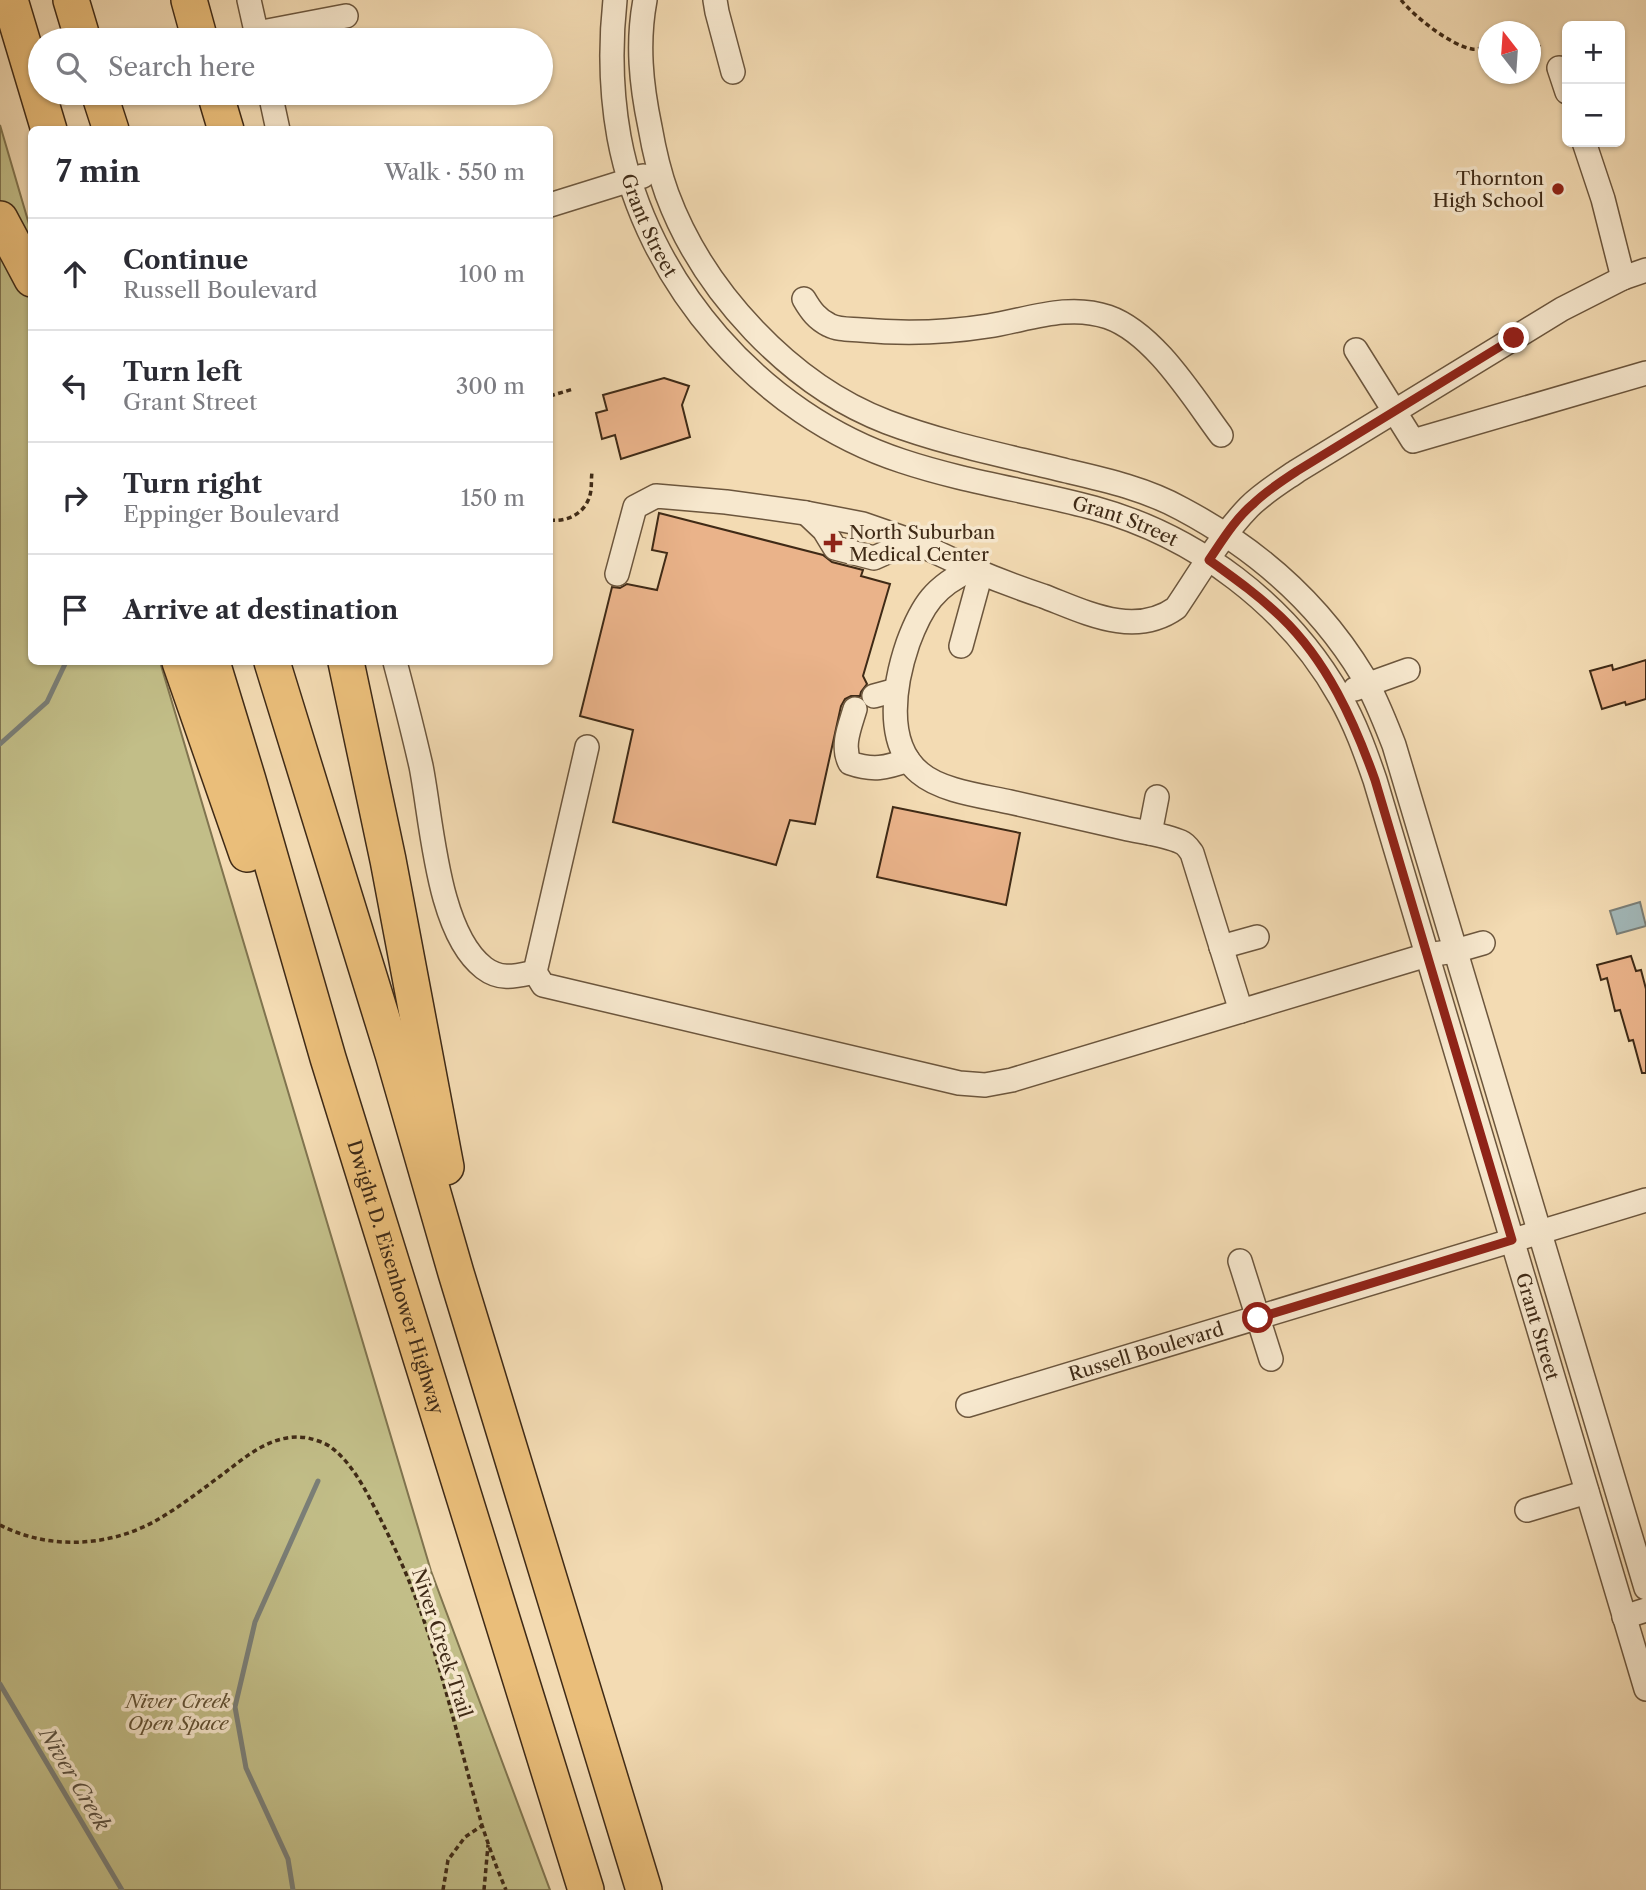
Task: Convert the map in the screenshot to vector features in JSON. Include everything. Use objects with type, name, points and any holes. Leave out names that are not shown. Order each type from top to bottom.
[{"type":"highway","points":[[10,0],[28,60]]},
{"type":"highway","points":[[30,0],[38,28]]},
{"type":"highway","points":[[48,0],[56,28]]},
{"type":"highway","points":[[71,0],[79,28]]},
{"type":"highway","points":[[188,0],[196,28]]},
{"type":"highway","points":[[42,105],[48,126]]},
{"type":"highway","points":[[62,105],[69,126]]},
{"type":"highway","points":[[80,105],[86,126]]},
{"type":"highway","points":[[103,105],[110,126]]},
{"type":"highway","points":[[219,105],[225,126]]},
{"type":"highway","points":[[0,219],[28,272]]},
{"type":"highway","points":[[181,665],[301,1015],[328,1058]]},
{"type":"highway","name":"Dwight D. Eisenhower Highway","points":[[213,665],[328,1058],[586,1890]]},
{"type":"highway","points":[[233,665],[606,1890]]},
{"type":"highway","points":[[251,665],[332,914],[358,980],[393,1054]]},
{"type":"highway","points":[[273,665],[393,1054],[432,1194],[644,1890]]},
{"type":"highway","points":[[347,665],[388,860],[435,1114],[498,1410]]},
{"type":"street","points":[[249,0],[255,28]]},
{"type":"street","name":"Grant Street","points":[[615,0],[611,60],[614,106],[630,180],[640,209],[663,257],[683,289],[719,338],[757,377],[825,427],[862,446],[901,461],[1097,509],[1177,541],[1245,586],[1283,619],[1316,659],[1340,696],[1375,780],[1587,1492],[1635,1614],[1646,1689]]},
{"type":"street","name":"Grant Street","points":[[645,0],[639,51],[640,70],[659,172],[691,245],[728,301],[773,348],[825,390],[849,405],[887,422],[930,436],[1136,489],[1182,509],[1226,534],[1270,566],[1328,625],[1367,684],[1394,745],[1646,1588]]},
{"type":"street","points":[[716,0],[733,72]]},
{"type":"street","points":[[295,28],[346,16]]},
{"type":"street","points":[[1559,68],[1564,84]]},
{"type":"street","points":[[273,105],[277,126]]},
{"type":"street","points":[[1586,147],[1603,199],[1623,278]]},
{"type":"street","points":[[553,204],[659,172]]},
{"type":"street","points":[[617,573],[635,507],[656,496],[726,502],[863,524],[912,541],[976,571],[1104,619],[1128,622],[1151,620],[1176,608],[1226,534],[1250,506],[1297,471],[1562,309],[1623,278],[1646,270]]},
{"type":"street","points":[[804,299],[814,316],[832,327],[922,334],[1077,311],[1107,317],[1143,337],[1177,375],[1221,435]]},
{"type":"street","points":[[1356,350],[1413,441],[1646,373]]},
{"type":"street","points":[[961,646],[976,571]]},
{"type":"street","points":[[908,760],[886,768],[865,768],[850,763],[846,755],[846,743],[906,650],[917,618],[937,591],[954,577],[976,571]]},
{"type":"street","points":[[396,665],[421,768],[443,889],[453,922],[464,946],[484,968],[506,978],[535,972]]},
{"type":"street","points":[[1340,696],[1408,670]]},
{"type":"street","points":[[875,698],[895,723],[908,760],[920,774],[953,790],[1150,833],[1183,843],[1192,853],[1241,1011]]},
{"type":"street","points":[[587,747],[535,972],[543,985],[959,1083],[985,1085],[1012,1080],[1427,955],[1483,943]]},
{"type":"street","points":[[1150,833],[1157,797]]},
{"type":"street","points":[[1221,947],[1257,937]]},
{"type":"street","name":"Russell Boulevard","points":[[968,1405],[1646,1200]]},
{"type":"street","points":[[1240,1261],[1271,1359]]},
{"type":"street","points":[[1527,1510],[1587,1492]]},
{"type":"path","points":[[1401,0],[1441,35],[1473,50],[1478,49]]},
{"type":"path","points":[[553,395],[573,389]]},
{"type":"path","points":[[553,520],[563,521],[579,513],[590,497],[592,471]]},
{"type":"path","name":"Niver Creek Trail","points":[[0,1525],[27,1537],[56,1543],[80,1543],[108,1538],[136,1530],[161,1518],[263,1445],[276,1439],[308,1438],[332,1448],[347,1464],[371,1501],[412,1586],[435,1653],[488,1843],[506,1890]]},
{"type":"path","points":[[443,1890],[449,1860],[465,1837],[483,1825]]},
{"type":"path","points":[[484,1890],[488,1843]]},
{"type":"green space","name":"Niver Creek Open Space","points":[[0,125],[28,221],[28,665],[161,665],[431,1571],[550,1890],[0,1890]]},
{"type":"shaded area","points":[[1640,902],[1646,926],[1617,934],[1610,911]]},
{"type":"building","points":[[664,378],[689,386],[682,405],[690,437],[621,459],[615,435],[602,439],[596,413],[607,410],[603,395]]},
{"type":"building","points":[[659,513],[823,555],[832,562],[863,570],[861,576],[890,584],[863,676],[867,684],[860,696],[845,699],[841,706],[815,824],[790,820],[776,865],[613,822],[633,730],[580,716],[612,587],[620,588],[627,584],[657,590],[667,553],[652,550]]},
{"type":"building","points":[[1646,660],[1646,699],[1602,709],[1590,671],[1612,665],[1613,670]]},
{"type":"building","points":[[893,807],[1020,833],[1006,905],[877,877]]},
{"type":"building","points":[[1631,956],[1636,971],[1641,970],[1646,989],[1646,1073],[1642,1073],[1633,1040],[1629,1041],[1620,1010],[1615,1011],[1607,978],[1601,980],[1597,965]]},
{"type":"waterway","points":[[0,744],[47,702],[65,665]]},
{"type":"waterway","points":[[293,1890],[288,1859],[246,1768],[235,1707],[255,1622],[318,1481]]},
{"type":"waterway","name":"Niver Creek","points":[[0,1684],[122,1890]]},
{"type":"place","name":"Thornton High School","points":[[1558,189]]},
{"type":"place","name":"North Suburban Medical Center","points":[[833,543]]},
{"type":"route","points":[[1258,1318],[1512,1240],[1365,750],[1340,696],[1303,642],[1283,619],[1251,591],[1209,560],[1226,534],[1250,506],[1269,491],[1297,471],[1514,338]]}]
